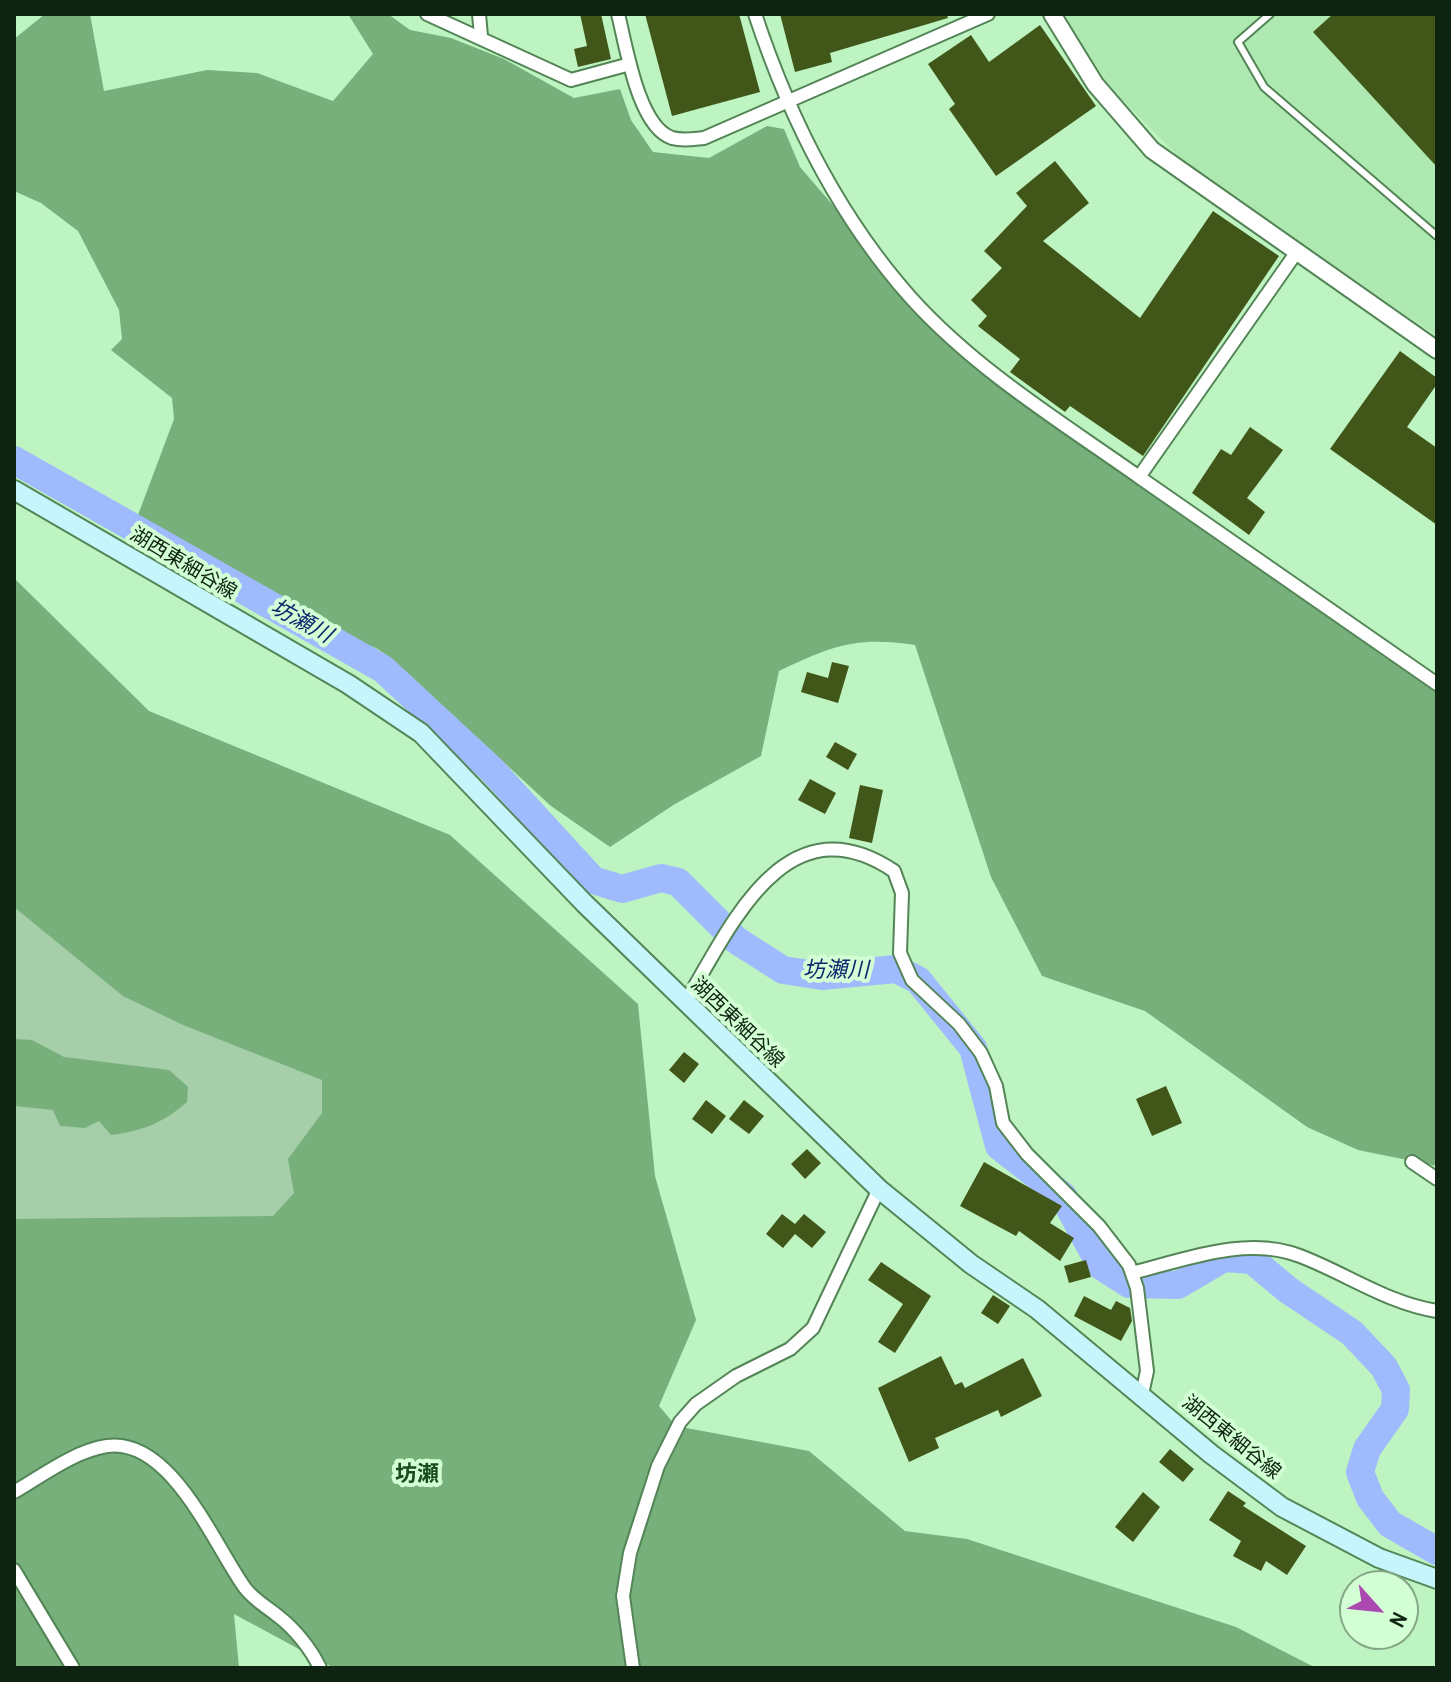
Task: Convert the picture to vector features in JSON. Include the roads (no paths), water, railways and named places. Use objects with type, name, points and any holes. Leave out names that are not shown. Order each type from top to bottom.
[{"type":"main road","name":"湖西東細谷線","points":[[14,490],[348,684],[421,733],[584,903],[879,1189],[1282,1507],[1379,1558],[1437,1579]]},
{"type":"street","points":[[427,14],[481,36],[571,80],[630,64]]},
{"type":"street","points":[[479,14],[481,36]]},
{"type":"street","points":[[618,14],[630,64],[650,118],[654,126],[670,138],[704,138],[988,14]]},
{"type":"street","points":[[755,14],[786,103],[827,180],[877,256],[912,300],[971,355],[1139,477],[1437,684]]},
{"type":"street","points":[[1052,14],[1095,84],[1152,150],[1437,350]]},
{"type":"street","points":[[1139,477],[1296,253]]},
{"type":"street","points":[[685,1003],[734,922],[781,865],[813,852],[845,852],[894,871],[900,883],[900,953],[912,980],[959,1024],[981,1053],[996,1086],[1003,1123],[1027,1154],[1099,1226],[1132,1273],[1147,1371],[1142,1394]]},
{"type":"street","points":[[1412,1162],[1437,1179]]},
{"type":"street","points":[[633,1668],[623,1596],[630,1553],[658,1466],[680,1422],[696,1404],[736,1376],[790,1349],[813,1328],[879,1189]]},
{"type":"street","points":[[1132,1273],[1250,1247],[1298,1255],[1365,1289],[1437,1311]]},
{"type":"street","points":[[14,1492],[84,1453],[109,1446],[129,1448],[164,1466],[247,1591],[281,1618],[313,1653],[320,1668]]},
{"type":"street","points":[[14,1570],[73,1668]]},
{"type":"lane","points":[[1270,14],[1238,42],[1264,87],[1437,236]]},
{"type":"waterway","name":"坊瀬川","points":[[14,460],[383,669],[492,770],[593,880],[622,889],[661,878],[678,882],[736,940],[783,970],[822,976],[896,969],[918,980],[973,1048],[999,1146],[1063,1196],[1101,1266],[1129,1284],[1178,1285],[1224,1258],[1252,1260],[1288,1290],[1352,1333],[1384,1367],[1396,1390],[1395,1409],[1367,1449],[1360,1472],[1370,1498],[1390,1524],[1437,1551]]},
{"type":"district","name":"坊瀬","points":[[417,1475]]}]
